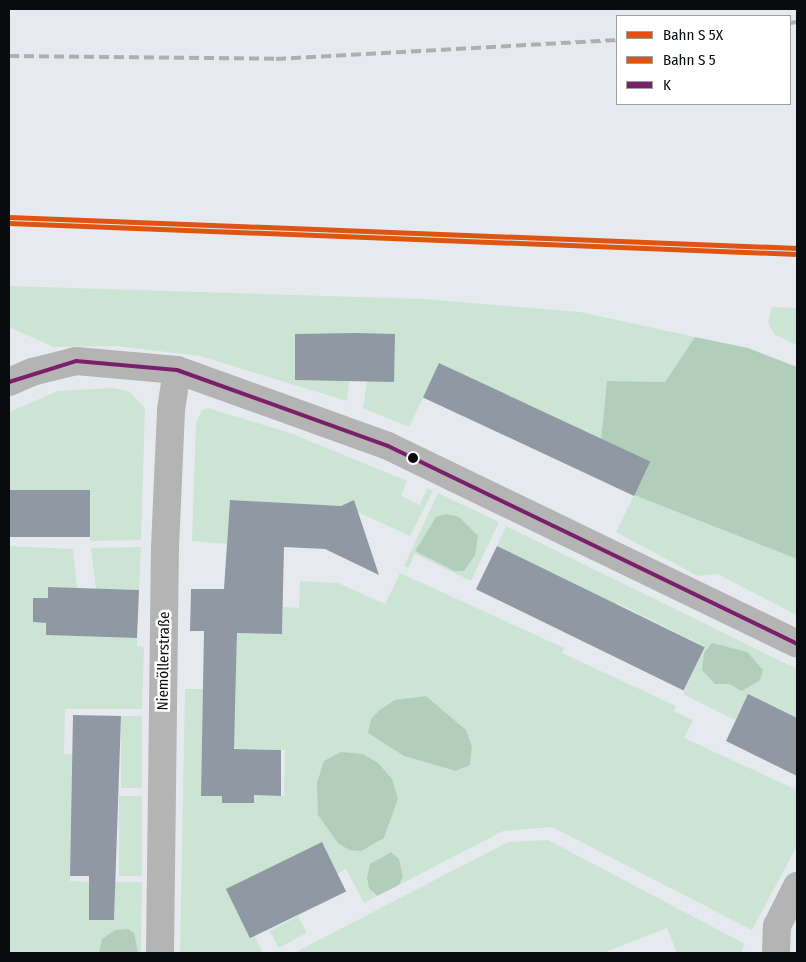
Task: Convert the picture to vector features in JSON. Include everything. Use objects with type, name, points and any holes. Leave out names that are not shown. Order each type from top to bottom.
[{"type":"street","points":[[9,382],[41,369],[76,361],[177,370],[388,446],[797,644]]},
{"type":"street","name":"Niemöllerstraße","points":[[160,953],[166,543],[171,410],[177,370]]},
{"type":"street","points":[[776,953],[777,926],[797,886]]},
{"type":"green space","points":[[9,286],[424,299],[580,312],[695,337],[665,382],[607,381],[601,440],[440,363],[409,427],[363,408],[369,369],[351,368],[347,401],[200,356],[116,346],[54,347],[9,327]]},
{"type":"green space","points":[[772,307],[797,308],[797,345],[774,334],[768,322]]},
{"type":"green space","points":[[695,337],[748,348],[797,367],[797,559],[634,495],[649,463],[601,440],[607,381],[665,382]]},
{"type":"green space","points":[[111,388],[129,391],[145,408],[141,540],[90,541],[90,490],[9,490],[9,412],[58,391]]},
{"type":"green space","points":[[208,408],[293,434],[407,481],[401,496],[420,505],[427,488],[433,491],[410,536],[358,512],[349,502],[341,506],[230,500],[227,544],[192,541],[196,423],[202,410]]},
{"type":"green space","points":[[438,493],[499,522],[471,581],[415,554],[408,568],[404,566]],"holes":[[[436,517],[454,571],[415,551]]]},
{"type":"green space","points":[[634,495],[797,559],[797,615],[717,574],[698,576],[616,532]]},
{"type":"green space","points":[[446,514],[459,517],[478,536],[475,555],[464,571],[454,571],[415,551],[436,517]]},
{"type":"green space","points":[[506,526],[797,669],[797,718],[748,695],[735,720],[683,694],[704,646],[617,603],[610,617],[579,587],[497,546]]},
{"type":"green space","points":[[9,546],[73,549],[77,588],[48,588],[48,598],[33,598],[33,622],[46,623],[46,635],[137,638],[137,646],[144,647],[142,709],[65,709],[64,754],[72,754],[70,881],[89,882],[89,920],[114,920],[115,882],[142,882],[141,953],[9,953]]},
{"type":"green space","points":[[141,547],[139,590],[96,589],[91,548]]},
{"type":"green space","points":[[400,573],[564,648],[562,653],[676,706],[674,711],[693,720],[684,738],[797,790],[797,846],[752,930],[552,827],[503,831],[399,885],[403,877],[399,859],[391,852],[379,858],[373,894],[377,896],[364,903],[346,869],[337,874],[322,843],[226,889],[250,939],[255,937],[263,953],[180,953],[185,689],[203,689],[202,723],[235,725],[237,633],[282,634],[283,607],[299,608],[300,581],[338,583],[385,604]],"holes":[[[426,696],[466,730],[472,746],[470,765],[457,771],[404,756],[369,733]],[[202,748],[285,750],[284,796],[254,795],[253,803],[222,803],[222,796],[201,795]],[[398,799],[384,838],[338,843],[332,833]]]},
{"type":"green space","points":[[712,643],[747,652],[763,670],[760,680],[742,691],[729,684],[715,684],[702,670],[704,653]]},
{"type":"green space","points":[[426,696],[466,730],[472,746],[470,765],[456,771],[404,756],[368,733],[371,719],[395,700]]},
{"type":"green space","points":[[121,716],[142,716],[142,788],[121,788]]},
{"type":"green space","points":[[341,752],[363,754],[378,763],[392,779],[398,799],[384,838],[361,851],[349,850],[338,843],[318,815],[317,783],[324,761]]},
{"type":"green space","points":[[119,796],[142,796],[142,876],[119,876]]},
{"type":"green space","points":[[548,840],[745,944],[741,953],[677,953],[667,928],[603,953],[296,952],[508,842]]},
{"type":"green space","points":[[391,852],[399,859],[403,877],[399,885],[377,896],[369,888],[367,878],[370,864]]},
{"type":"green space","points":[[298,916],[307,933],[279,948],[270,931]]},
{"type":"green space","points":[[128,929],[134,933],[138,953],[99,953],[102,939],[115,930]]},
{"type":"building","points":[[295,334],[395,334],[394,382],[295,380]]},
{"type":"building","points":[[439,363],[650,461],[634,496],[423,397]]},
{"type":"building","points":[[9,490],[90,490],[90,537],[9,537]]},
{"type":"building","points":[[230,500],[341,506],[354,500],[379,575],[325,549],[284,547],[282,634],[237,633],[234,749],[281,750],[281,796],[254,795],[254,803],[222,803],[222,796],[201,796],[204,631],[190,631],[191,589],[224,589]]},
{"type":"building","points":[[497,546],[705,647],[684,690],[476,589]]},
{"type":"building","points":[[48,587],[139,590],[137,638],[46,635],[46,623],[33,622],[33,598],[48,598]]},
{"type":"building","points":[[748,694],[797,718],[797,776],[726,741]]},
{"type":"building","points":[[73,715],[121,716],[114,920],[89,920],[89,876],[70,876]]},
{"type":"building","points":[[322,842],[346,891],[250,938],[226,889]]},
{"type":"railway","points":[[791,23],[797,22]]},
{"type":"railway","points":[[9,56],[276,59],[616,40]]},
{"type":"transit line","points":[[9,217],[797,248]]},
{"type":"transit line","points":[[9,223],[797,254]]},
{"type":"transit line","name":"K","points":[[9,382],[76,361],[177,370],[388,446],[797,644]]}]
